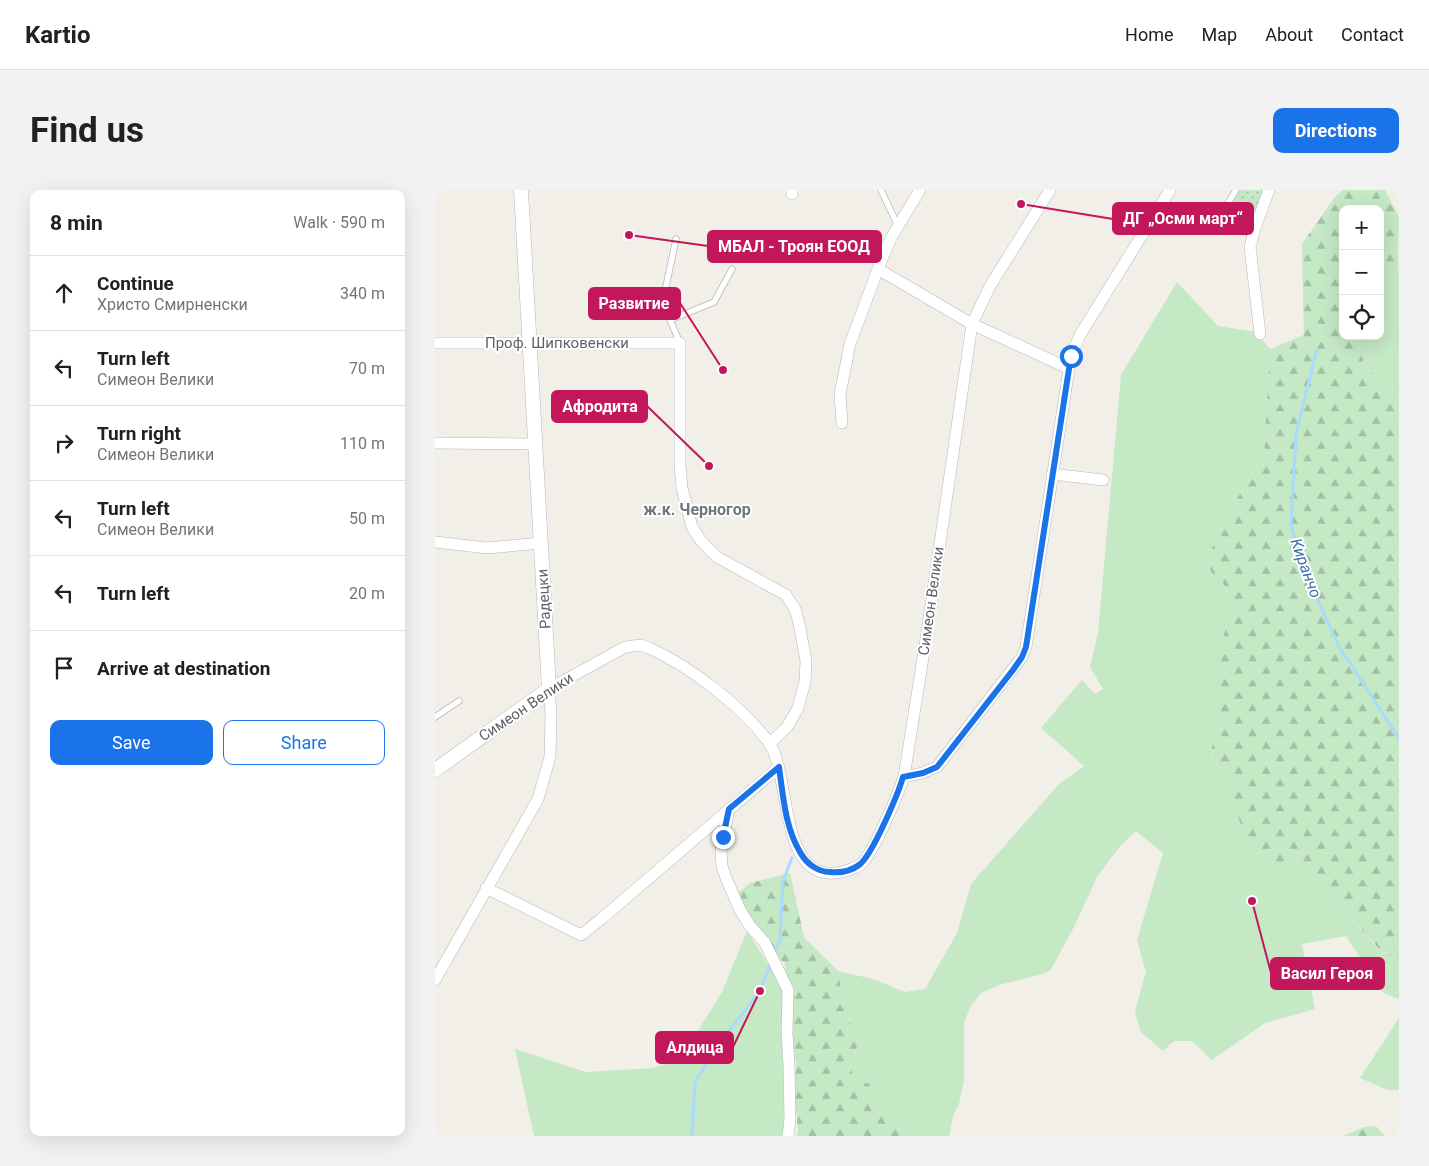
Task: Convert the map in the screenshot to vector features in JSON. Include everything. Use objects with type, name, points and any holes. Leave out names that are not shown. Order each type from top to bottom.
[{"type":"street","name":"Радецки","points":[[435,980],[538,799],[550,757],[549,688],[521,190]]},
{"type":"street","points":[[842,423],[840,394],[850,344],[891,238],[920,190]]},
{"type":"street","name":"Симеон Велики","points":[[435,770],[549,688],[625,647],[641,645],[656,651],[695,675],[731,701],[769,744],[779,767],[794,842],[805,860],[815,868],[838,873],[861,865],[886,820],[898,794],[903,777],[926,638],[973,324],[991,286],[1050,190]]},
{"type":"street","points":[[903,777],[923,773],[937,767],[1022,657],[1026,647],[1071,356],[1080,335],[1170,190]]},
{"type":"street","points":[[1259,334],[1250,262],[1250,247],[1269,190]]},
{"type":"street","points":[[878,270],[973,324],[1068,368]]},
{"type":"street","name":"Проф. Шипковенски","points":[[435,343],[680,343]]},
{"type":"street","points":[[680,343],[681,488],[692,527],[701,541],[717,557],[786,595],[795,609],[799,623],[806,661],[805,682],[798,708],[787,728],[769,744]]},
{"type":"street","points":[[435,443],[535,444]]},
{"type":"street","points":[[1052,474],[1103,480]]},
{"type":"street","points":[[435,542],[487,548],[541,543]]},
{"type":"street","points":[[486,888],[581,935],[779,767]]},
{"type":"street","points":[[729,809],[721,850],[722,866],[740,910],[750,926],[765,943],[788,990],[789,1136]]},
{"type":"lane","points":[[881,190],[898,226]]},
{"type":"lane","points":[[1236,190],[1220,216],[1253,235]]},
{"type":"lane","points":[[676,240],[664,296],[680,343]]},
{"type":"lane","points":[[671,320],[714,302],[731,269]]},
{"type":"lane","points":[[435,717],[459,701]]},
{"type":"green space","points":[[1240,190],[1264,190],[1252,224],[1244,225],[1243,227],[1224,215]]},
{"type":"green space","points":[[1343,190],[1385,190],[1399,217],[1398,275],[1389,278],[1384,266],[1384,205],[1339,205],[1339,340],[1358,340],[1364,364],[1388,387],[1399,388],[1399,961],[1379,949],[1339,905],[1306,874],[1294,857],[1279,870],[1248,850],[1228,781],[1211,753],[1219,709],[1219,651],[1232,607],[1228,592],[1220,578],[1215,579],[1206,561],[1231,508],[1264,456],[1270,349],[1304,335],[1302,244],[1335,197]]},
{"type":"green space","points":[[1384,260],[1398,275],[1399,264],[1399,388],[1388,387],[1364,364],[1358,340],[1384,340]]},
{"type":"green space","points":[[1177,282],[1218,326],[1256,332],[1270,349],[1264,456],[1231,508],[1220,578],[1228,592],[1232,607],[1219,651],[1219,709],[1211,754],[1228,780],[1248,850],[1294,857],[1306,874],[1339,905],[1378,949],[1399,961],[1399,999],[1383,993],[1346,936],[1302,944],[1315,1009],[1265,1023],[1212,1060],[1192,1041],[1174,1041],[1163,1051],[1140,1031],[1135,1011],[1146,972],[1137,940],[1163,853],[1136,831],[1120,846],[1097,877],[1074,927],[1050,971],[999,985],[981,993],[971,1006],[964,1022],[964,1080],[949,1136],[904,1136],[892,1112],[879,1115],[869,1083],[856,1083],[850,1066],[859,1037],[845,1013],[838,971],[873,979],[905,992],[925,989],[957,933],[971,884],[1059,784],[1084,766],[1041,728],[1082,680],[1095,694],[1103,689],[1090,667],[1098,633],[1121,375]]},
{"type":"green space","points":[[790,873],[804,937],[838,971],[845,1013],[859,1037],[850,1066],[856,1083],[869,1083],[879,1115],[892,1111],[904,1136],[797,1136],[794,1089],[796,1064],[793,1041],[793,1003],[784,962],[777,958],[732,898],[750,883]]},
{"type":"green space","points":[[747,931],[780,983],[785,1003],[783,1079],[785,1136],[534,1136],[515,1049],[586,1072],[653,1068],[680,1060],[722,992]]},
{"type":"green space","points":[[1399,1018],[1399,1090],[1388,1090],[1360,1078]]},
{"type":"green space","points":[[1376,1126],[1385,1136],[1343,1136],[1364,1127]]},
{"type":"waterway","name":"Киранчо","points":[[1317,349],[1296,434],[1291,525],[1303,568],[1339,647],[1399,738]]},
{"type":"waterway","points":[[774,954],[780,940],[783,881],[792,858]]},
{"type":"waterway","points":[[692,1136],[695,1081],[728,1032],[760,991],[771,963]]},
{"type":"place","name":"ДГ „Осми март“","points":[[1021,204]]},
{"type":"place","name":"МБАЛ - Троян ЕООД","points":[[629,235]]},
{"type":"place","name":"Развитие","points":[[723,370]]},
{"type":"place","name":"Афродита","points":[[709,466]]},
{"type":"place","name":"Васил Героя","points":[[1252,901]]},
{"type":"place","name":"Алдица","points":[[760,991]]},
{"type":"district","name":"ж.к. Черногор","points":[[697,509]]},
{"type":"route","points":[[723,837],[729,809],[779,767],[789,827],[794,842],[805,860],[815,868],[838,873],[861,865],[878,837],[898,794],[903,777],[931,771],[937,767],[1013,670],[1026,647],[1071,356]]}]
